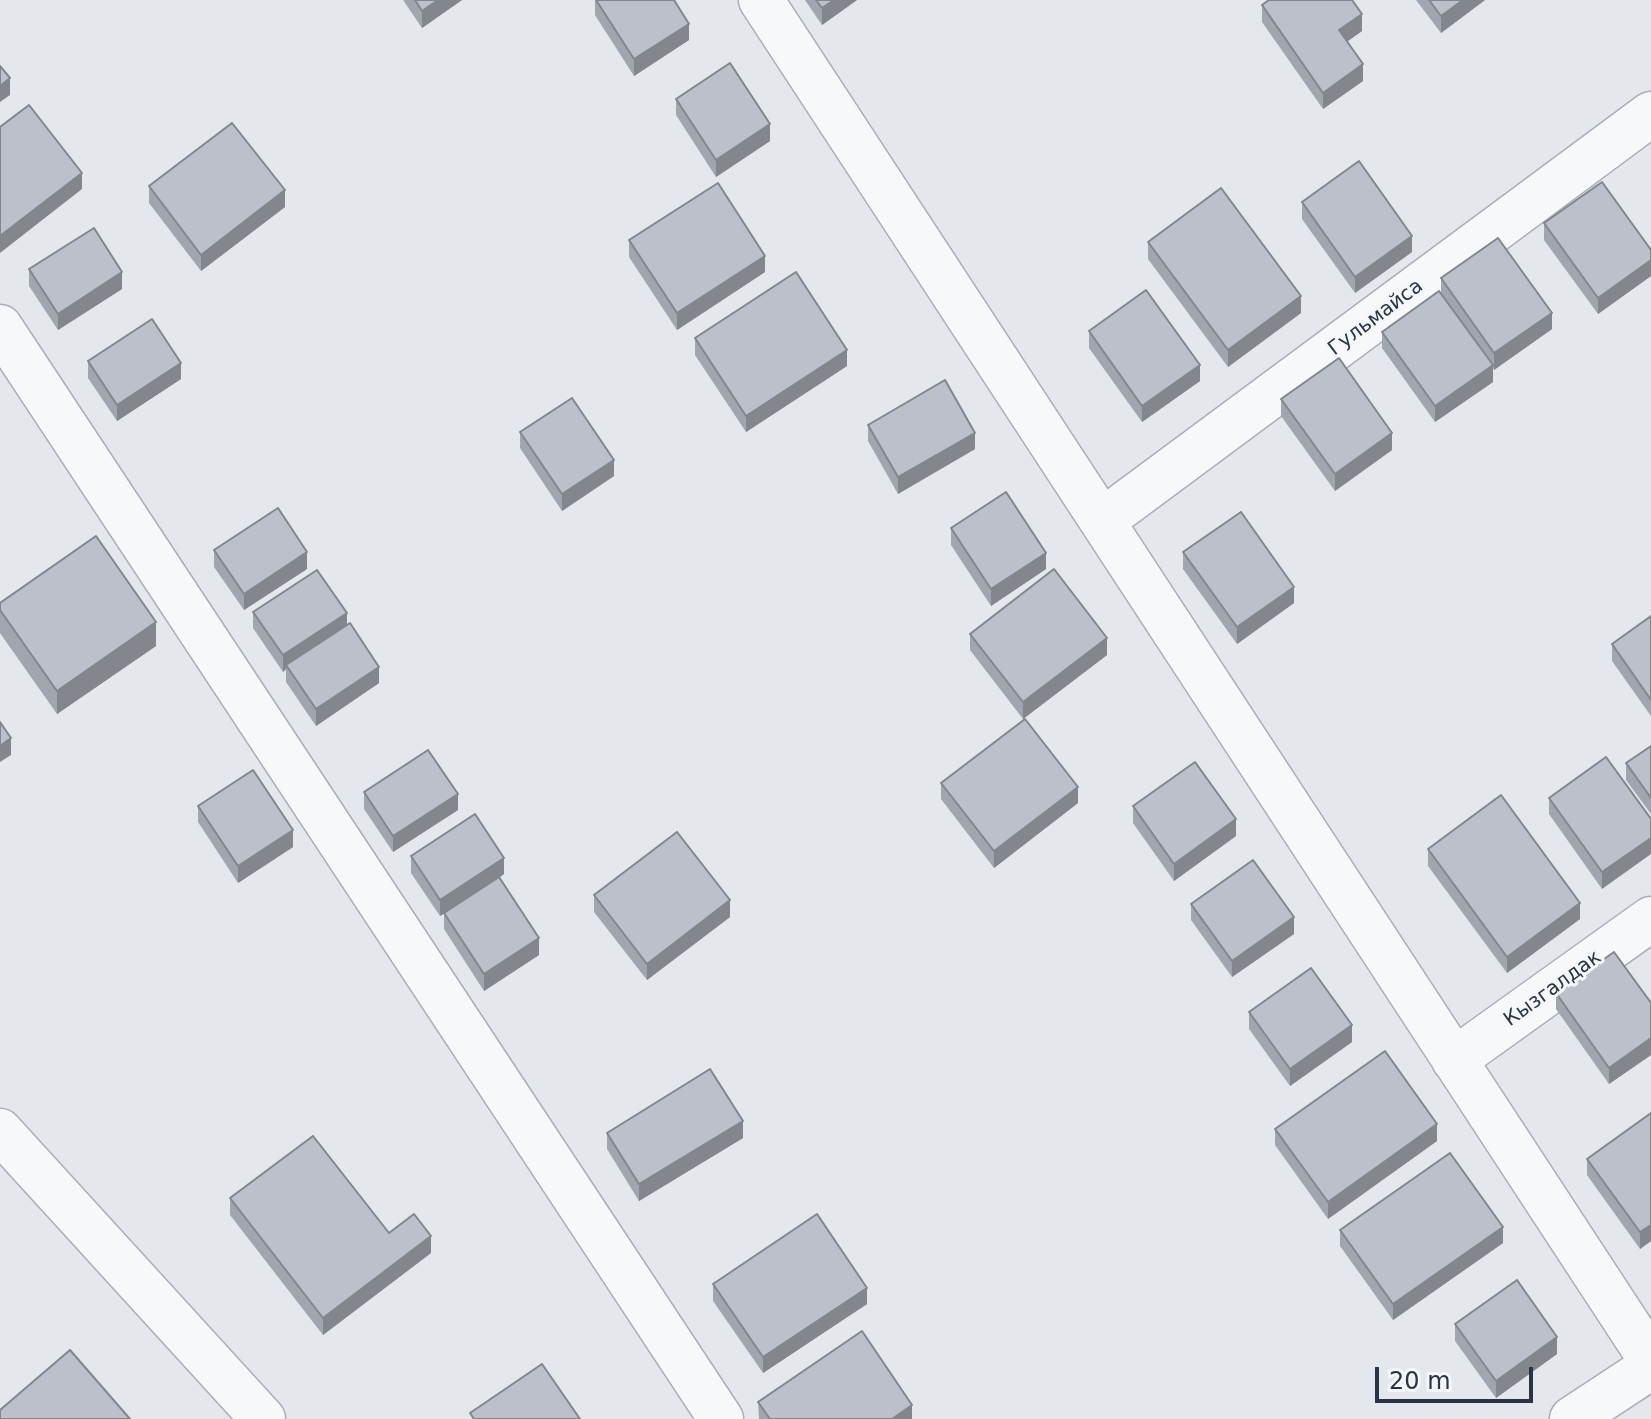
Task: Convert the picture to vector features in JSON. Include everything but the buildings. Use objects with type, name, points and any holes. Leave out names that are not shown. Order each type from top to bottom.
[{"type":"street","points":[[761,0],[1454,1060],[1648,1374],[1572,1419]]},
{"type":"street","name":"Гульмайса","points":[[1102,521],[1651,114]]},
{"type":"street","points":[[0,327],[721,1419]]},
{"type":"street","name":"Кызгалдак","points":[[1454,1060],[1651,919]]},
{"type":"street","points":[[0,1131],[263,1419]]}]
